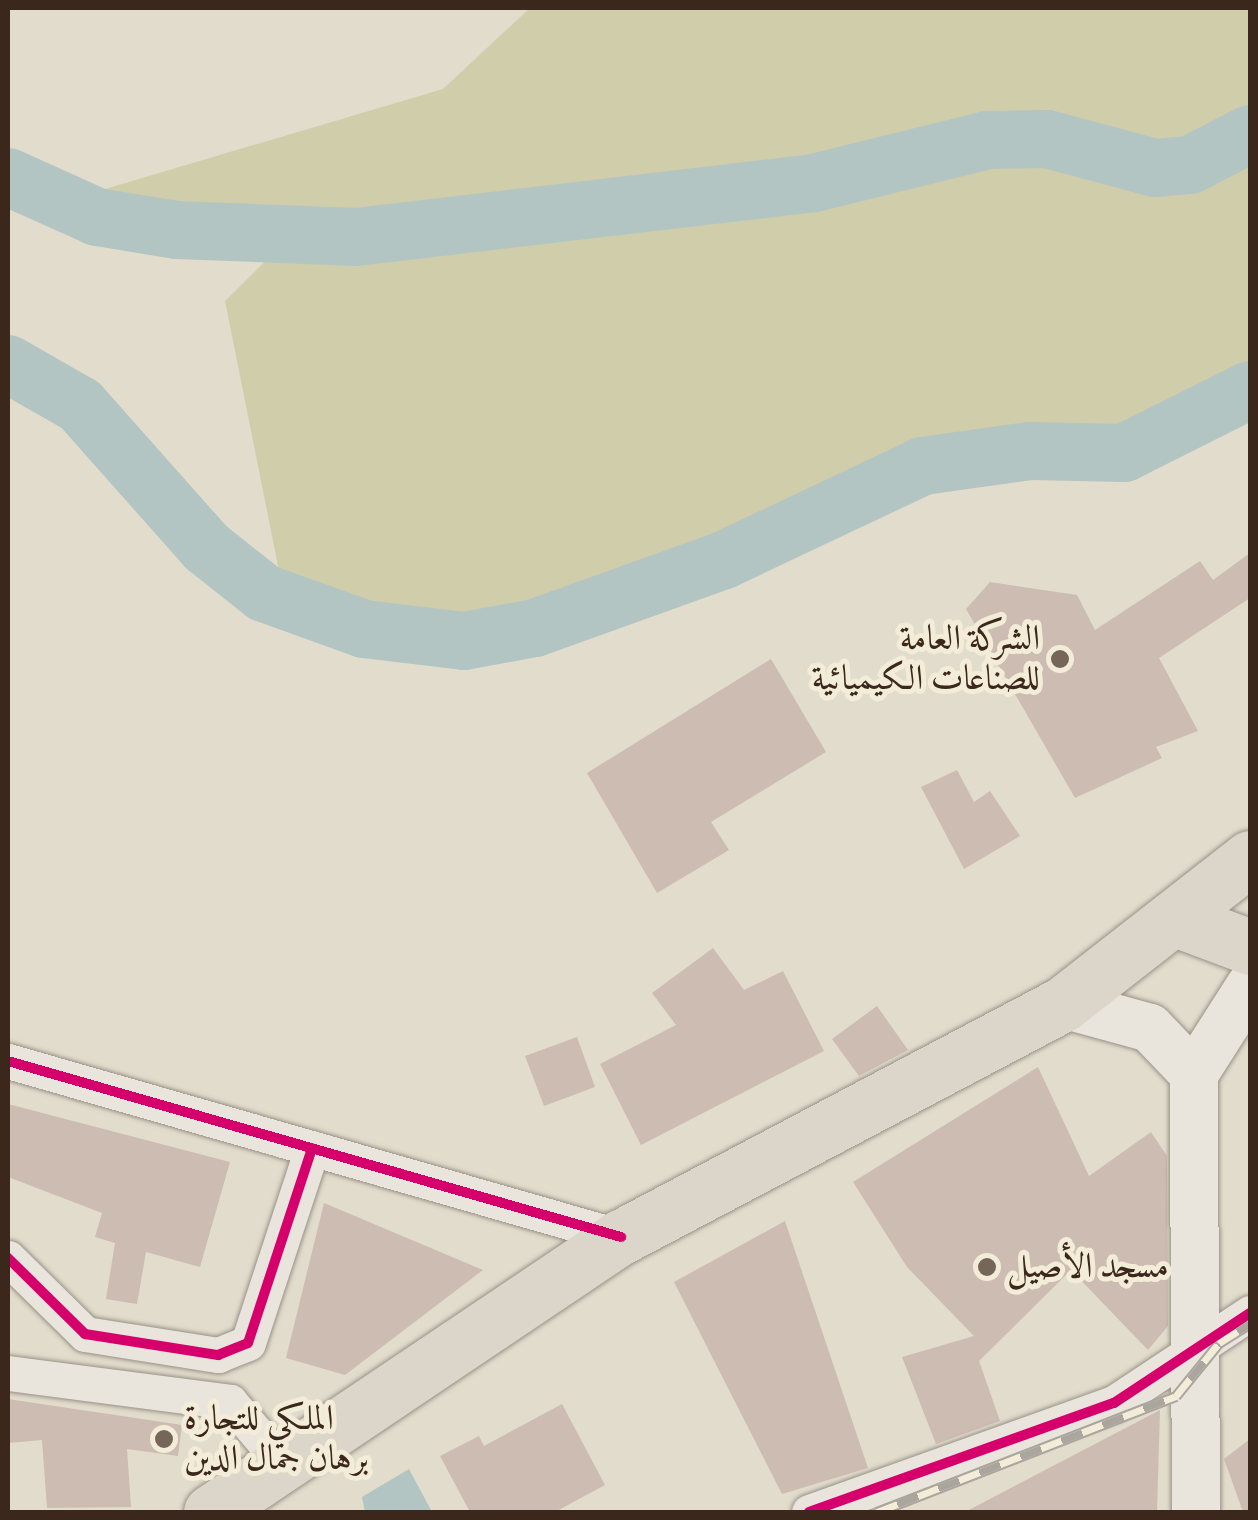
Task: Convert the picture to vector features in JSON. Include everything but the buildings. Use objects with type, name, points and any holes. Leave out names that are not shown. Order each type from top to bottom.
[{"type":"main road","points":[[211,1512],[621,1238],[1063,1004],[1178,920],[1250,858]]},
{"type":"main road","points":[[1178,920],[1250,947]]},
{"type":"main road","points":[[1196,1512],[1194,1074],[1250,986]]},
{"type":"main road","points":[[1063,1004],[1150,1028],[1194,1074]]},
{"type":"street","points":[[8,1061],[621,1238]]},
{"type":"street","points":[[8,1258],[85,1334],[218,1354],[248,1343],[312,1148]]},
{"type":"street","points":[[808,1512],[1114,1403],[1195,1345],[1250,1313]]},
{"type":"street","points":[[8,1373],[230,1402],[283,1464]]},
{"type":"shaded area","points":[[530,8],[1250,8],[1250,387],[1124,453],[1030,451],[923,466],[701,568],[535,628],[407,637],[285,601],[225,301],[296,231],[466,226],[646,198],[270,232],[58,203],[443,89]],"holes":[[[938,155],[854,175],[705,191]]]},
{"type":"shaded area","points":[[409,1469],[432,1512],[365,1512],[362,1497]]},
{"type":"waterway","points":[[8,177],[97,217],[176,230],[356,237],[814,183],[988,140],[1047,139],[1155,168],[1190,165],[1250,134]]},
{"type":"waterway","points":[[8,364],[80,405],[206,547],[264,593],[364,629],[464,641],[535,628],[724,560],[923,466],[1030,451],[1124,453],[1250,390]]},
{"type":"railway","points":[[877,1512],[1176,1396],[1219,1343],[1250,1324]]},
{"type":"cycle path","points":[[8,1061],[621,1237]]},
{"type":"cycle path","points":[[8,1258],[85,1334],[218,1355],[248,1343],[312,1148]]},
{"type":"cycle path","points":[[809,1512],[1114,1403],[1250,1313]]},
{"type":"place","name":"الشركة العامة للصناعات الكيميائية","points":[[1060,659]]},
{"type":"place","name":"مسجد الأصيل","points":[[987,1267]]},
{"type":"place","name":"الملكي للتجارة برهان جمال الدين","points":[[164,1439]]}]
